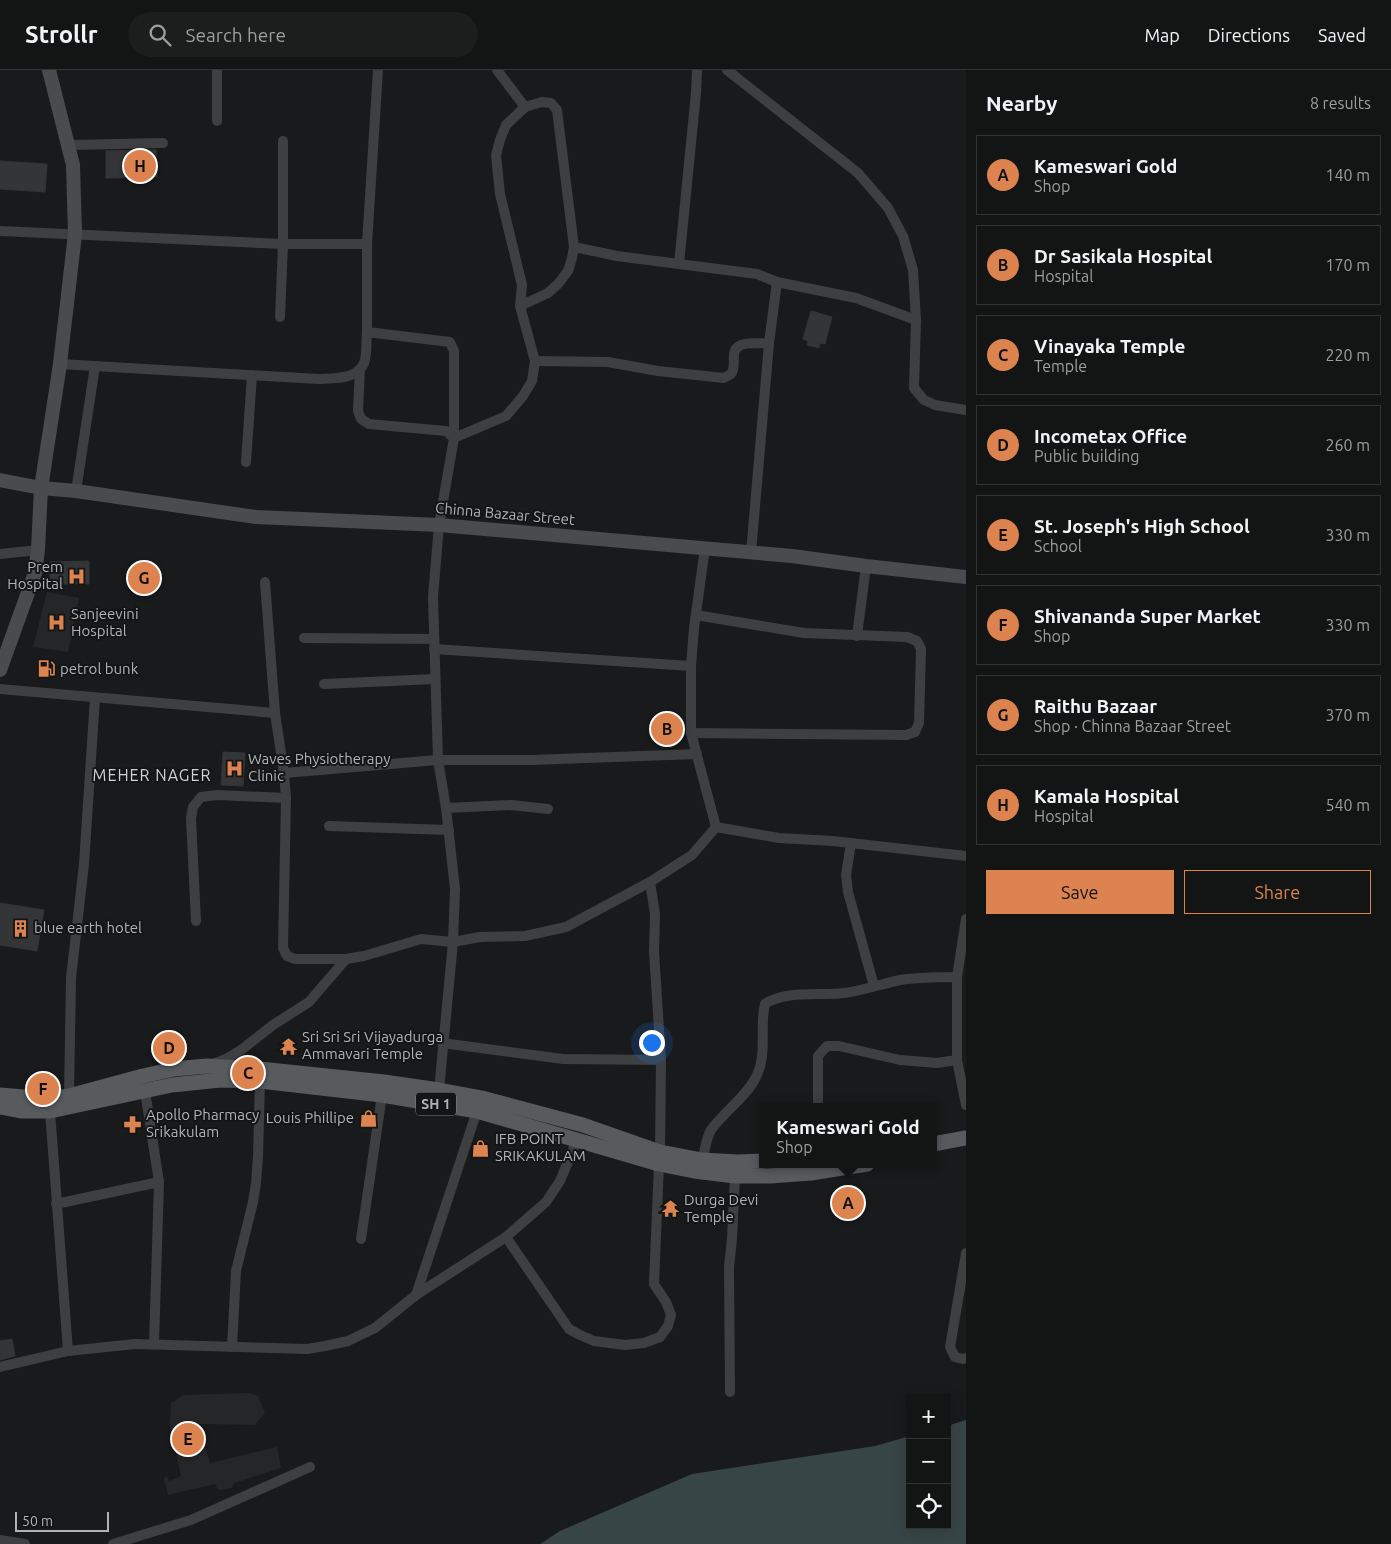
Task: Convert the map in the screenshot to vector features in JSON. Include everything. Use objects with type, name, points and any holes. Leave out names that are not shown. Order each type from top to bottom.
[{"type":"main road","name":"SH 1","points":[[0,1095],[49,1099],[69,1096],[174,1069],[207,1066],[260,1069],[384,1082],[482,1098],[583,1125],[694,1172],[735,1176],[770,1176],[803,1174],[841,1168]]},
{"type":"main road","name":"SH 1","points":[[0,1107],[22,1111],[50,1111],[172,1085],[220,1080],[260,1081],[382,1095],[477,1111],[577,1140],[660,1158],[738,1162],[759,1161]]},
{"type":"main road","points":[[937,1143],[966,1138]]},
{"type":"main road","points":[[937,1152],[966,1147]]},
{"type":"street","points":[[0,670],[35,573],[38,550],[40,488],[60,364],[75,234],[73,165],[49,70]]},
{"type":"street","points":[[217,70],[217,121]]},
{"type":"street","points":[[60,364],[318,379],[351,376],[360,369],[365,360],[367,332],[367,244],[378,70]]},
{"type":"street","points":[[497,70],[525,107]]},
{"type":"street","points":[[679,264],[697,70]]},
{"type":"street","points":[[727,70],[858,172],[888,208],[903,236],[913,270],[916,320],[914,388],[924,400],[935,405],[966,410]]},
{"type":"street","points":[[454,438],[506,416],[523,396],[532,381],[535,361],[520,306],[522,285],[500,194],[496,155],[506,126],[525,107],[542,102],[551,103],[557,110],[562,138],[574,247],[568,271],[558,284],[548,293],[520,306]]},
{"type":"street","points":[[280,316],[283,141]]},
{"type":"street","points":[[69,145],[163,143]]},
{"type":"street","points":[[0,231],[282,244],[367,244]]},
{"type":"street","points":[[574,247],[617,256],[757,274],[777,282],[856,298],[916,320]]},
{"type":"street","points":[[751,553],[769,343],[777,282]]},
{"type":"street","points":[[367,332],[450,342],[454,351],[454,438],[439,525],[433,597],[438,760],[449,830],[455,889],[453,942],[439,1090]]},
{"type":"street","points":[[535,361],[608,362],[658,371],[724,378],[733,369],[736,347],[742,344],[769,343]]},
{"type":"street","points":[[76,491],[95,366]]},
{"type":"street","points":[[360,369],[358,411],[361,419],[369,424],[446,430],[454,438]]},
{"type":"street","points":[[246,462],[252,375]]},
{"type":"street","name":"Chinna Bazaar Street","points":[[0,480],[40,488],[76,491],[256,517],[439,525],[792,556],[966,576]]},
{"type":"street","points":[[706,548],[691,666],[691,733],[716,827]]},
{"type":"street","points":[[0,554],[38,550]]},
{"type":"street","points":[[857,636],[866,566]]},
{"type":"street","points":[[265,582],[275,713],[286,798],[283,948],[287,956],[295,959],[346,959],[364,956],[421,939],[453,942],[480,937],[525,936],[566,927],[650,882],[692,855],[716,827]]},
{"type":"street","points":[[691,733],[906,735],[915,732],[919,723],[921,649],[917,641],[907,637],[804,633],[696,615]]},
{"type":"street","points":[[304,638],[434,644],[691,666]]},
{"type":"street","points":[[324,684],[435,679]]},
{"type":"street","points":[[0,689],[275,713]]},
{"type":"street","points":[[69,1096],[71,978],[84,864],[95,698]]},
{"type":"street","points":[[284,773],[438,760],[531,760],[697,754]]},
{"type":"street","points":[[196,920],[191,818],[193,807],[201,797],[217,795],[286,798]]},
{"type":"street","points":[[446,808],[511,805],[548,809]]},
{"type":"street","points":[[329,826],[449,830]]},
{"type":"street","points":[[716,827],[779,838],[832,841],[966,856]]},
{"type":"street","points":[[851,843],[846,875],[848,892],[874,986]]},
{"type":"street","points":[[506,1237],[569,1329],[594,1340],[625,1345],[660,1337],[668,1326],[671,1315],[666,1302],[654,1284],[660,1158],[661,1060],[654,952],[655,914],[650,882]]},
{"type":"street","points":[[966,919],[957,977],[957,1060],[966,1104]]},
{"type":"street","points":[[203,1082],[207,1066],[226,1059],[241,1050],[309,1002],[346,959]]},
{"type":"street","points":[[702,1160],[710,1132],[750,1087],[757,1076],[761,1061],[764,1031],[762,1015],[765,1004],[772,999],[801,995],[845,993],[902,980],[957,977]]},
{"type":"street","points":[[442,1043],[564,1058],[661,1060]]},
{"type":"street","points":[[818,1103],[818,1056],[827,1046],[839,1046],[900,1060],[937,1063],[957,1060]]},
{"type":"street","points":[[232,1347],[236,1271],[256,1183],[260,1081]]},
{"type":"street","points":[[145,1091],[159,1182],[154,1344]]},
{"type":"street","points":[[361,1240],[382,1095]]},
{"type":"street","points":[[50,1111],[68,1351]]},
{"type":"street","points":[[416,1295],[477,1111]]},
{"type":"street","points":[[0,1367],[68,1351],[154,1344],[307,1349],[348,1341],[375,1328],[416,1295],[506,1237],[546,1202],[560,1181],[577,1140]]},
{"type":"street","points":[[730,1392],[729,1267],[735,1176]]},
{"type":"street","points":[[56,1204],[159,1182]]},
{"type":"street","points":[[966,1253],[950,1347],[955,1357],[966,1358]]},
{"type":"street","points":[[113,1544],[191,1520],[310,1468]]},
{"type":"street","points":[[0,1540],[25,1544]]},
{"type":"shaded area","name":"Sanjeevini Hospital","points":[[47,592],[79,598],[68,652],[33,647]]},
{"type":"shaded area","points":[[249,1393],[258,1396],[265,1413],[255,1425],[199,1424],[210,1463],[277,1447],[281,1468],[234,1483],[232,1488],[218,1490],[215,1484],[168,1495],[164,1478],[167,1476],[169,1481],[181,1476],[170,1425],[171,1403],[183,1395]]},
{"type":"shaded area","points":[[966,1420],[966,1544],[540,1544],[560,1531],[692,1474],[875,1446],[906,1437],[906,1529],[951,1529],[951,1425]]},
{"type":"building","points":[[156,150],[157,177],[106,178],[106,151]]},
{"type":"building","points":[[0,161],[47,164],[45,192],[0,189]]},
{"type":"building","points":[[811,311],[832,317],[825,344],[820,343],[819,348],[807,345],[808,341],[803,339]]},
{"type":"building","points":[[89,561],[89,584],[50,584],[50,562]]},
{"type":"building","points":[[659,714],[677,714],[678,741],[659,742]]},
{"type":"building","points":[[223,752],[245,753],[243,786],[221,785]]},
{"type":"building","name":"blue earth hotel","points":[[0,903],[44,910],[37,951],[0,945]]},
{"type":"building","points":[[12,1339],[15,1356],[0,1360],[0,1341]]},
{"type":"place","name":"Kamala Hospital","points":[[140,166]]},
{"type":"place","name":"Prem Hospital","points":[[77,576]]},
{"type":"place","name":"Raithu Bazaar","points":[[144,578]]},
{"type":"place","name":"Sanjeevini Hospital","points":[[57,623]]},
{"type":"place","name":"petrol bunk","points":[[46,669]]},
{"type":"place","name":"Dr Sasikala Hospital","points":[[667,729]]},
{"type":"place","name":"Waves Physiotherapy Clinic","points":[[234,768]]},
{"type":"place","name":"blue earth hotel","points":[[20,928]]},
{"type":"place","name":"Sri Sri Sri Vijayadurga Ammavari Temple","points":[[288,1046]]},
{"type":"place","name":"Incometax Office","points":[[169,1048]]},
{"type":"place","name":"Vinayaka Temple","points":[[248,1073]]},
{"type":"place","name":"Shivananda Super Market","points":[[43,1089]]},
{"type":"place","name":"Louis Phillipe","points":[[368,1118]]},
{"type":"place","name":"Apollo Pharmacy Srikakulam","points":[[132,1124]]},
{"type":"place","name":"IFB POINT SRIKAKULAM","points":[[481,1148]]},
{"type":"place","name":"Kameswari Gold","points":[[848,1203]]},
{"type":"place","name":"Durga Devi Temple","points":[[670,1209]]},
{"type":"place","name":"St. Joseph's High School","points":[[188,1439]]},
{"type":"district","name":"MEHER NAGER","points":[[152,775]]}]
